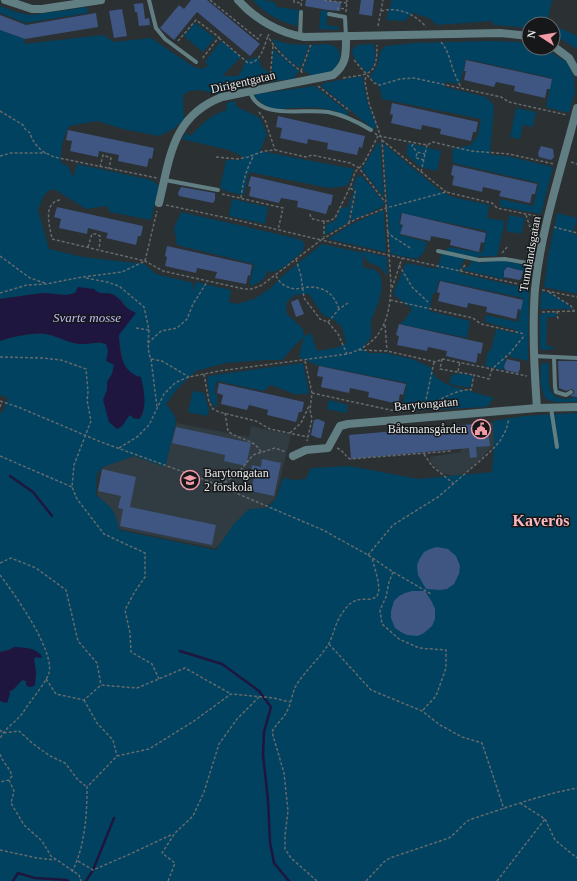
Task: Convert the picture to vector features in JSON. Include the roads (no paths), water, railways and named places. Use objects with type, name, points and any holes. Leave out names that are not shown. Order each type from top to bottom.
[{"type":"street","points":[[5,0],[26,7],[42,9],[101,0]]},
{"type":"street","points":[[238,0],[244,7],[263,21],[280,30],[312,38],[500,33],[521,35]]},
{"type":"street","name":"Dirigentgatan","points":[[159,203],[175,140],[183,125],[190,117],[214,100],[333,75],[344,63],[346,37]]},
{"type":"street","points":[[561,45],[577,60]]},
{"type":"street","points":[[561,52],[569,58],[577,72]]},
{"type":"street","name":"Tunnlandsgatan","points":[[537,408],[533,356],[535,288],[538,265],[576,111]]},
{"type":"street","name":"Barytongatan","points":[[293,456],[306,450],[328,448],[340,426],[348,424],[537,408],[577,407]]},
{"type":"lane","points":[[149,0],[156,28],[174,46],[196,62]]},
{"type":"lane","points":[[300,36],[301,12]]},
{"type":"lane","points":[[329,14],[345,17],[346,37]]},
{"type":"lane","points":[[250,92],[255,102],[263,108],[269,110],[316,110],[329,112],[342,115],[356,121],[371,130]]},
{"type":"lane","points":[[165,180],[218,190]]},
{"type":"lane","points":[[438,251],[479,260],[505,258],[538,265]]},
{"type":"lane","points":[[533,356],[577,358]]},
{"type":"lane","points":[[554,358],[554,387],[556,392],[566,395],[571,392]]},
{"type":"lane","points":[[551,408],[557,447]]},
{"type":"water","name":"Svarte mosse","points":[[78,287],[94,289],[101,293],[109,293],[114,295],[119,298],[126,307],[136,313],[119,335],[119,342],[123,361],[129,371],[141,377],[144,410],[139,419],[133,418],[130,415],[123,425],[117,429],[109,422],[103,400],[107,390],[107,382],[112,374],[114,365],[106,361],[108,351],[106,344],[77,344],[46,334],[23,335],[0,341],[0,299],[43,293],[67,295],[75,293]]},
{"type":"water","points":[[14,647],[33,649],[42,656],[41,658],[36,657],[34,659],[36,671],[35,685],[29,687],[26,685],[26,681],[22,680],[13,690],[9,691],[10,693],[7,703],[0,701],[0,652]]},
{"type":"waterway","points":[[10,476],[33,492],[52,516]]},
{"type":"waterway","points":[[180,651],[222,664],[259,691],[271,707],[264,732],[263,755],[268,800],[270,842],[274,863],[289,881]]},
{"type":"waterway","points":[[86,881],[93,870],[114,818]]},
{"type":"waterway","points":[[13,881],[18,873],[35,878],[68,881]]},
{"type":"place","name":"Båtsmansgården","points":[[481,429]]},
{"type":"place","name":"Barytongatan 2 förskola","points":[[190,480]]},
{"type":"district","name":"Kaverös","points":[[541,520]]}]
